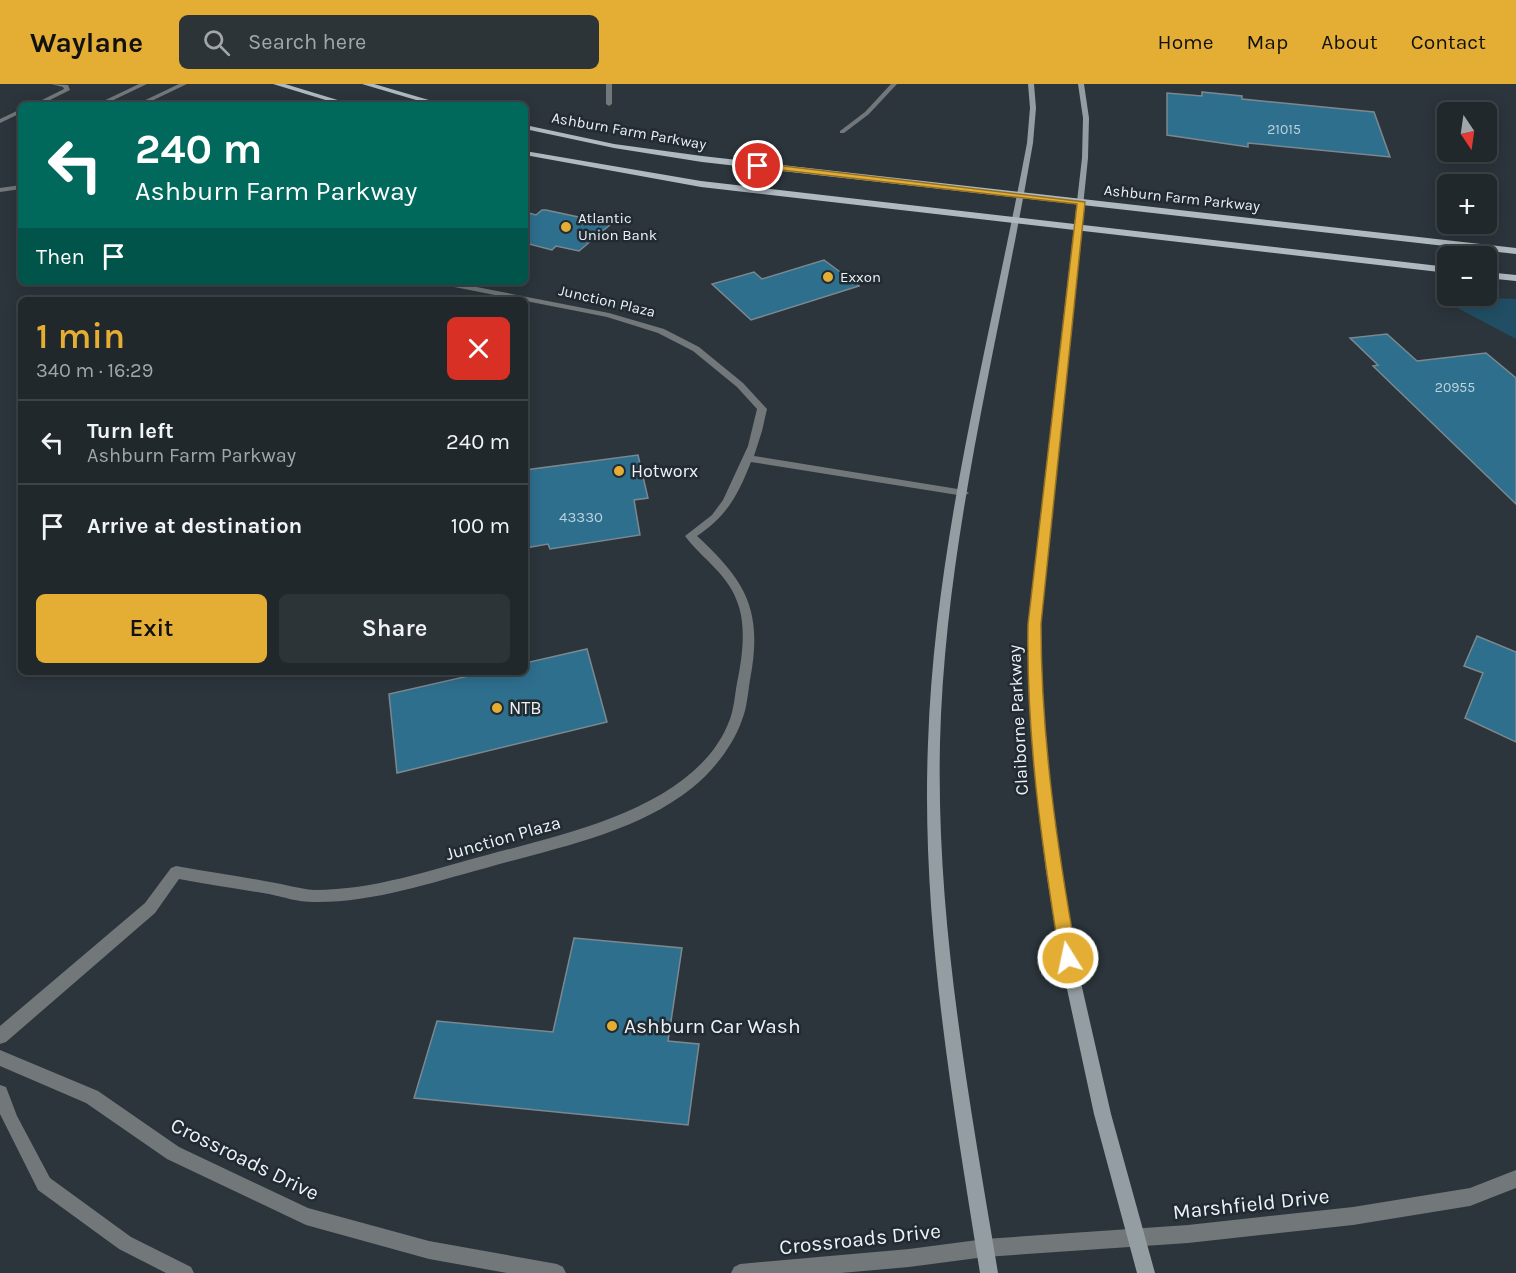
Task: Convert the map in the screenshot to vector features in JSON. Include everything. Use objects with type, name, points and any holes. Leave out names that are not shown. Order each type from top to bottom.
[{"type":"main road","points":[[277,84],[340,102]]},
{"type":"main road","points":[[366,84],[431,102]]},
{"type":"main road","points":[[989,1273],[944,965],[935,837],[934,742],[941,651],[954,544],[1015,219],[1022,195],[1022,180],[1031,139],[1031,84]]},
{"type":"main road","name":"Claiborne Parkway","points":[[1081,84],[1086,118],[1081,202],[1034,624],[1034,669],[1046,823],[1076,1003],[1106,1136],[1146,1273]]},
{"type":"main road","name":"Ashburn Farm Parkway","points":[[528,128],[650,152],[1516,251]]},
{"type":"main road","points":[[528,154],[701,184],[1437,269]]},
{"type":"main road","points":[[1497,276],[1516,278]]},
{"type":"street","points":[[41,102],[67,90],[66,86],[54,84]]},
{"type":"street","points":[[105,102],[144,84]]},
{"type":"street","points":[[145,102],[184,84]]},
{"type":"street","points":[[609,84],[609,104]]},
{"type":"street","points":[[842,132],[867,113],[894,84]]},
{"type":"street","points":[[0,121],[18,112]]},
{"type":"street","points":[[0,190],[18,187]]},
{"type":"street","name":"Junction Plaza","points":[[454,285],[516,297]]},
{"type":"street","name":"Junction Plaza","points":[[0,1036],[150,908],[176,873],[314,896],[416,881],[611,826],[656,807],[692,780],[716,757],[737,718],[745,685],[748,620],[739,591],[723,566],[690,536],[710,523],[724,508],[761,425],[762,409],[740,385],[680,339],[642,324],[609,315],[528,299]]},
{"type":"street","points":[[746,458],[964,493]]},
{"type":"street","name":"Crossroads Drive","points":[[0,1058],[92,1098],[173,1153],[306,1216],[429,1250],[557,1273]]},
{"type":"street","points":[[0,1093],[11,1121],[44,1184],[126,1243],[185,1273]]},
{"type":"street","name":"Marshfield Drive","points":[[985,1248],[1230,1230],[1353,1216],[1470,1197],[1516,1179]]},
{"type":"street","name":"Crossroads Drive","points":[[740,1273],[909,1258],[985,1248]]},
{"type":"shaded area","points":[[1497,298],[1516,299],[1516,339],[1454,306],[1497,306]]},
{"type":"building","points":[[1202,92],[1242,96],[1242,99],[1374,112],[1390,157],[1248,143],[1248,147],[1167,135],[1167,93],[1202,96]]},
{"type":"building","name":"Atlantic Union Bank","points":[[546,210],[611,224],[579,251],[556,246],[552,250],[528,244],[528,213],[536,215]]},
{"type":"building","points":[[824,260],[859,286],[751,320],[712,284],[754,272],[762,279]]},
{"type":"building","points":[[1387,334],[1417,361],[1486,353],[1516,378],[1516,504],[1373,366],[1378,365],[1350,338]]},
{"type":"building","points":[[638,455],[648,498],[634,500],[640,535],[550,549],[548,544],[528,547],[528,470]]},
{"type":"building","points":[[1477,636],[1516,652],[1516,742],[1465,718],[1483,673],[1464,666]]},
{"type":"building","name":"NTB","points":[[587,649],[607,722],[397,773],[389,694],[473,675],[528,675],[528,662]]},
{"type":"building","name":"Ashburn Car Wash","points":[[574,938],[682,948],[668,1041],[699,1044],[688,1125],[414,1098],[437,1021],[553,1032]]},
{"type":"place","name":"Atlantic Union Bank","points":[[566,227]]},
{"type":"place","name":"Exxon","points":[[828,277]]},
{"type":"place","name":"Hotworx","points":[[619,471]]},
{"type":"place","name":"NTB","points":[[497,708]]},
{"type":"place","name":"Ashburn Car Wash","points":[[612,1026]]},
{"type":"route","points":[[758,166],[1081,202],[1034,624],[1034,669],[1046,823],[1068,958]]}]
